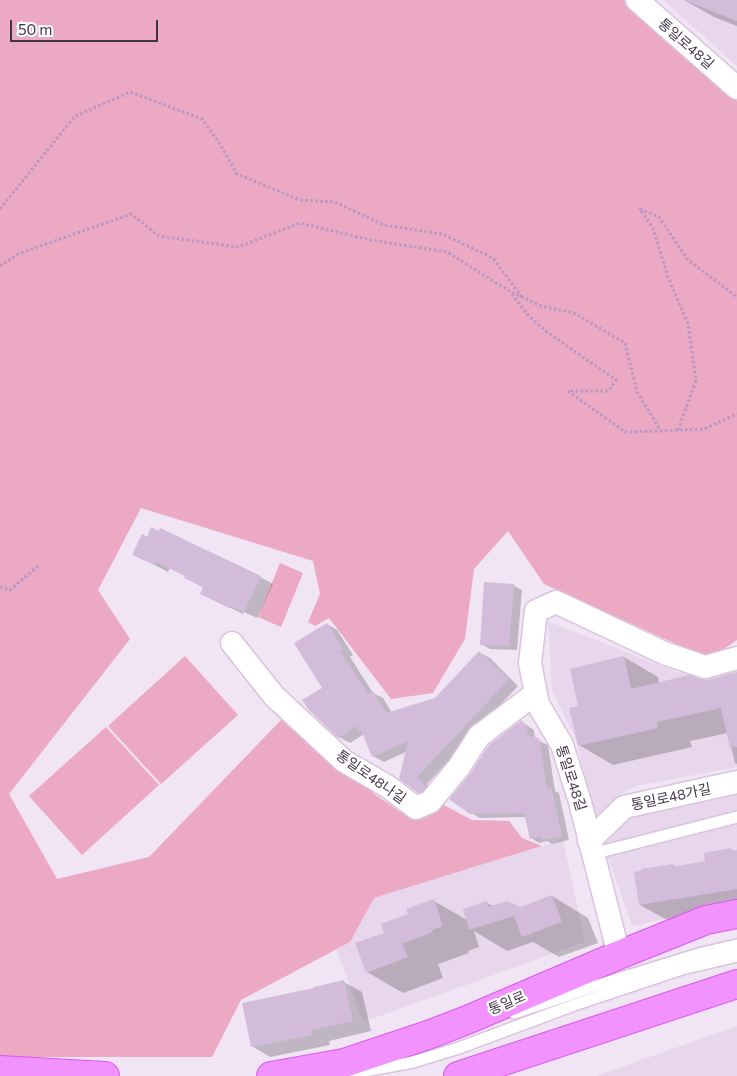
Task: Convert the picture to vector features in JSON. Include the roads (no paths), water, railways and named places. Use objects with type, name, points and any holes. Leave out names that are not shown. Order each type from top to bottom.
[{"type":"main road","name":"통일로","points":[[271,1076],[344,1063],[467,1020],[706,920],[737,914]]},
{"type":"main road","points":[[458,1076],[737,984]]},
{"type":"main road","points":[[0,1070],[105,1076]]},
{"type":"street","name":"통일로48길","points":[[637,0],[737,88]]},
{"type":"street","name":"통일로48길","points":[[619,955],[580,802],[562,745],[538,704],[530,663],[536,611],[556,602],[664,654],[705,667],[737,658]]},
{"type":"street","name":"통일로48나길","points":[[232,642],[274,696],[344,761],[387,786],[416,808],[430,802],[459,767],[479,736],[536,693]]},
{"type":"street","name":"통일로48가길","points":[[590,847],[624,807],[737,782]]},
{"type":"lane","points":[[590,847],[737,816]]},
{"type":"lane","points":[[467,1020],[518,1012],[702,953],[737,945]]},
{"type":"lane","points":[[337,1076],[413,1062],[459,1048],[574,1005],[682,968],[737,956]]}]
